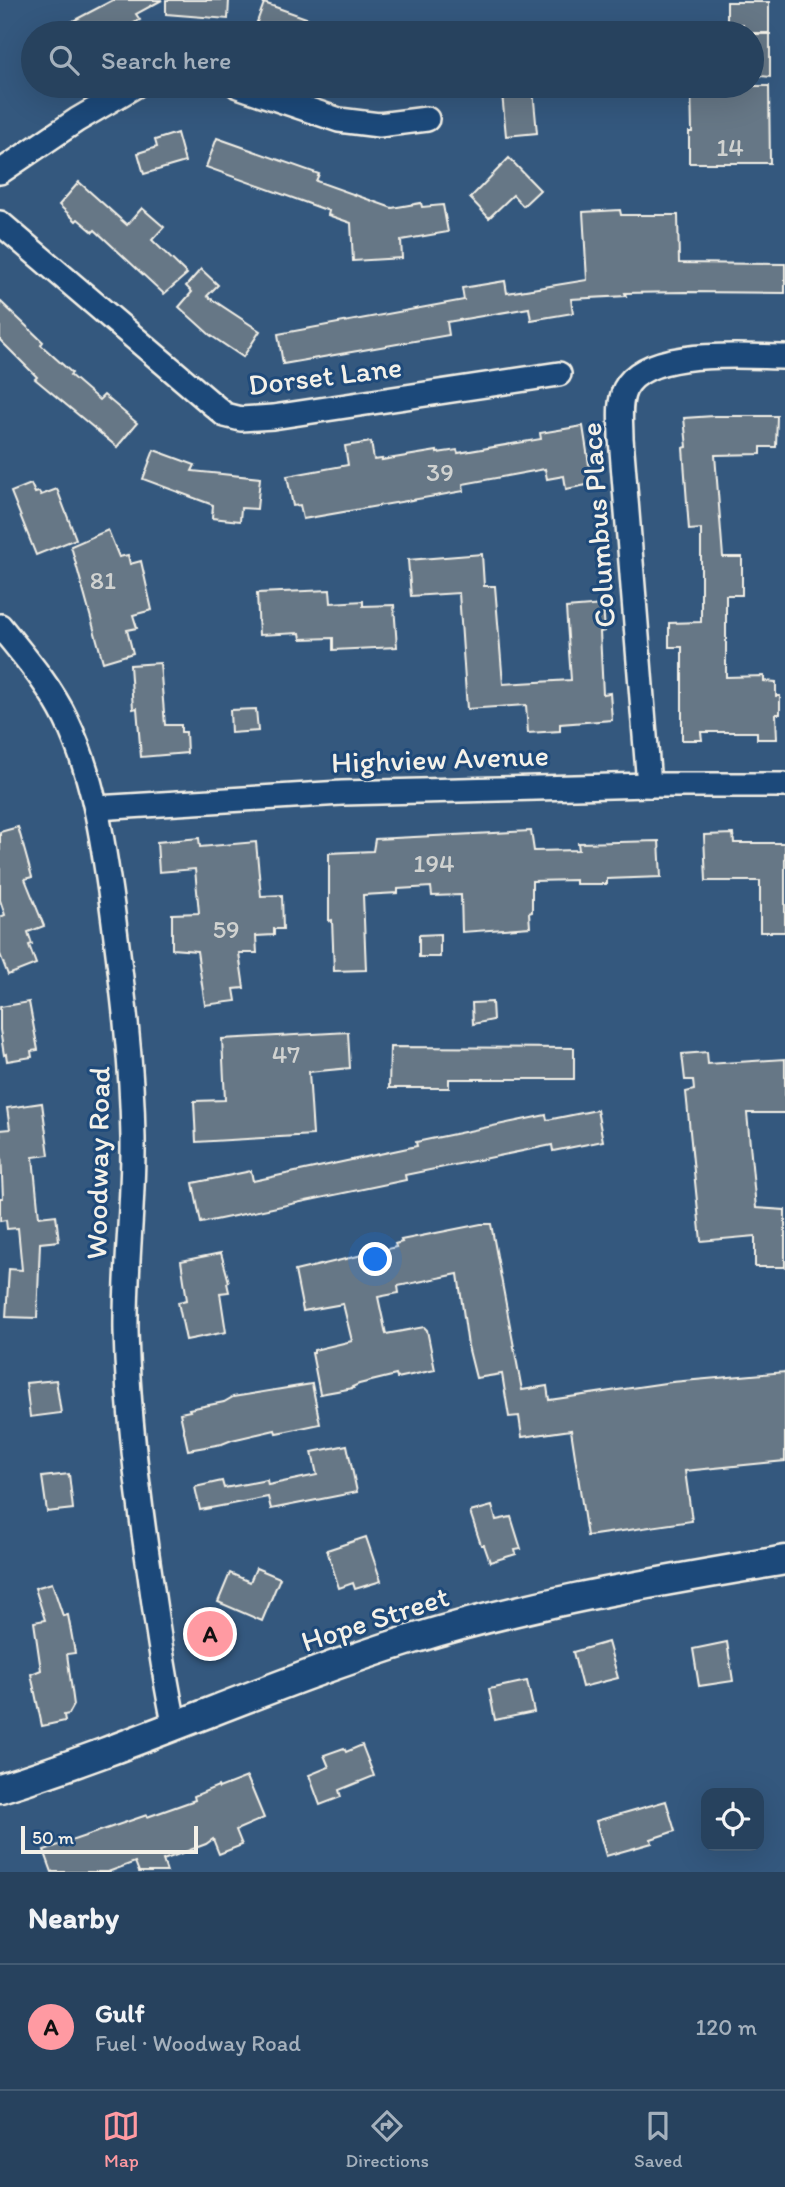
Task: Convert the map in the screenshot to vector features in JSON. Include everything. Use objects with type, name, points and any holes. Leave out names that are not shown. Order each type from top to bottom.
[{"type":"main road","name":"Hope Street","points":[[0,1788],[107,1753],[332,1667],[471,1622],[561,1599],[785,1560]]},
{"type":"street","points":[[0,172],[115,98]]},
{"type":"street","points":[[273,98],[340,121],[379,125],[427,119]]},
{"type":"street","name":"Dorset Lane","points":[[0,223],[225,415],[241,419],[273,417],[559,374]]},
{"type":"street","name":"Columbus Place","points":[[649,785],[621,438],[624,390],[635,376],[651,366],[699,357],[785,357]]},
{"type":"street","name":"Woodway Road","points":[[0,626],[45,684],[65,717],[86,769],[108,875],[131,1059],[133,1142],[126,1327],[132,1444],[162,1664],[175,1727]]},
{"type":"street","name":"Highview Avenue","points":[[96,808],[342,793],[649,785],[785,785]]},
{"type":"building","points":[[113,0],[162,0],[136,14],[140,20],[138,21],[73,21]]},
{"type":"building","points":[[166,0],[229,0],[228,19],[166,14]]},
{"type":"building","points":[[727,2],[769,2],[769,33],[764,33],[764,21],[727,21]]},
{"type":"building","points":[[264,3],[315,21],[257,21]]},
{"type":"building","points":[[764,34],[770,34],[770,77],[764,76]]},
{"type":"building","points":[[764,86],[769,86],[770,163],[689,163],[689,132],[692,132],[691,98],[764,98]]},
{"type":"building","points":[[502,98],[534,98],[537,133],[506,136]]},
{"type":"building","points":[[177,133],[185,162],[144,174],[138,153],[157,147],[155,140]]},
{"type":"building","points":[[217,138],[319,174],[316,181],[392,208],[421,203],[422,207],[443,205],[448,232],[401,240],[402,258],[353,261],[351,223],[328,215],[329,211],[206,167]]},
{"type":"building","points":[[509,158],[540,190],[523,206],[513,195],[489,218],[470,198]]},
{"type":"building","points":[[79,182],[127,225],[142,208],[164,227],[152,240],[187,274],[164,294],[95,230],[93,232],[78,219],[76,221],[59,205]]},
{"type":"building","points":[[620,210],[621,215],[678,215],[679,263],[785,264],[785,293],[625,293],[626,296],[571,299],[573,313],[531,320],[529,308],[447,322],[449,335],[283,364],[278,334],[464,300],[462,288],[505,281],[507,293],[587,280],[583,212]]},
{"type":"building","points":[[201,269],[218,285],[207,296],[260,331],[243,357],[210,335],[179,307],[192,292],[186,286]]},
{"type":"building","points":[[0,301],[43,342],[41,345],[72,373],[70,375],[99,400],[104,395],[137,423],[117,447],[35,379],[37,377],[0,340]]},
{"type":"building","points":[[777,416],[776,447],[761,447],[761,454],[715,455],[723,557],[742,557],[742,595],[726,595],[726,677],[764,676],[764,681],[776,682],[776,696],[780,696],[780,714],[776,714],[777,739],[757,739],[757,732],[701,732],[702,740],[682,740],[682,647],[669,647],[669,623],[701,622],[701,529],[689,530],[683,448],[687,447],[684,418]]},
{"type":"building","points":[[583,426],[592,484],[566,489],[564,476],[547,479],[545,469],[463,484],[464,491],[303,519],[300,505],[293,506],[287,476],[348,465],[345,446],[371,442],[374,460],[382,460],[437,451],[457,450],[458,453],[541,439],[540,433]]},
{"type":"building","points":[[154,450],[195,465],[192,471],[260,478],[257,509],[241,508],[240,521],[212,518],[213,505],[143,479]]},
{"type":"building","points":[[31,484],[35,493],[39,492],[41,495],[57,489],[76,539],[36,555],[11,492]]},
{"type":"building","points":[[108,530],[119,557],[128,555],[130,564],[141,561],[152,610],[133,615],[137,628],[127,630],[133,653],[103,662],[71,546]]},
{"type":"building","points":[[482,554],[484,586],[495,586],[503,684],[571,680],[566,608],[603,605],[605,631],[600,632],[603,694],[610,693],[612,720],[560,724],[560,731],[528,733],[526,705],[467,709],[459,593],[411,596],[408,560]]},
{"type":"building","points":[[330,590],[331,603],[363,601],[363,606],[394,605],[397,647],[333,650],[333,638],[301,639],[300,633],[259,635],[257,593]]},
{"type":"building","points":[[160,663],[165,725],[181,725],[181,732],[186,732],[187,753],[141,757],[137,708],[133,709],[130,665]]},
{"type":"building","points":[[256,709],[258,731],[231,733],[230,710]]},
{"type":"building","points":[[18,827],[32,877],[25,879],[44,926],[28,932],[32,944],[29,945],[36,964],[8,975],[0,954],[0,917],[5,915],[0,900],[0,832]]},
{"type":"building","points":[[531,831],[534,851],[579,850],[578,843],[659,841],[661,877],[607,879],[607,884],[576,884],[576,880],[532,881],[530,927],[462,932],[461,895],[432,896],[431,887],[398,889],[398,893],[363,895],[366,970],[334,971],[332,920],[329,921],[329,853],[373,851],[375,839]]},
{"type":"building","points":[[733,834],[734,843],[785,843],[785,932],[760,932],[760,881],[706,881],[704,835]]},
{"type":"building","points":[[199,838],[200,847],[256,842],[261,896],[282,895],[283,929],[274,929],[274,935],[256,936],[257,953],[239,953],[244,988],[234,989],[236,1001],[205,1005],[197,951],[172,949],[172,914],[199,913],[195,869],[159,872],[157,842]]},
{"type":"building","points":[[440,934],[440,957],[419,957],[419,935]]},
{"type":"building","points":[[29,1002],[38,1050],[31,1051],[32,1057],[7,1061],[0,1030],[0,1007]]},
{"type":"building","points":[[492,1002],[493,1020],[473,1024],[472,1003]]},
{"type":"building","points":[[348,1032],[350,1068],[309,1072],[313,1135],[196,1142],[194,1101],[225,1100],[222,1039]]},
{"type":"building","points":[[390,1047],[574,1048],[574,1079],[449,1079],[449,1088],[389,1088]]},
{"type":"building","points":[[707,1052],[708,1064],[785,1059],[785,1113],[747,1113],[756,1208],[785,1210],[785,1267],[755,1267],[755,1236],[701,1241],[686,1092],[694,1090],[693,1080],[685,1080],[682,1054]]},
{"type":"building","points":[[42,1103],[49,1155],[33,1157],[39,1217],[56,1215],[59,1241],[40,1243],[37,1318],[6,1317],[9,1269],[22,1270],[18,1228],[7,1229],[6,1220],[0,1221],[0,1198],[3,1198],[0,1130],[10,1129],[7,1108]]},
{"type":"building","points":[[597,1110],[603,1141],[553,1151],[552,1145],[405,1175],[406,1180],[201,1223],[193,1183],[251,1171],[253,1181],[417,1146],[416,1142],[546,1115],[547,1120]]},
{"type":"building","points":[[491,1224],[522,1390],[547,1386],[549,1400],[672,1382],[785,1372],[785,1461],[685,1471],[692,1521],[587,1536],[571,1430],[522,1437],[519,1416],[509,1417],[502,1374],[476,1378],[468,1346],[458,1274],[398,1286],[399,1293],[378,1297],[386,1334],[424,1327],[427,1330],[435,1370],[397,1378],[396,1375],[353,1388],[320,1394],[312,1353],[314,1350],[352,1341],[343,1304],[303,1311],[295,1271],[396,1247],[395,1244],[402,1242],[401,1240]]},
{"type":"building","points":[[221,1253],[229,1282],[229,1292],[220,1293],[226,1332],[186,1340],[178,1302],[187,1300],[181,1261]]},
{"type":"building","points":[[56,1380],[61,1413],[30,1417],[26,1383]]},
{"type":"building","points":[[312,1384],[320,1424],[276,1433],[275,1430],[188,1450],[180,1413],[224,1402],[233,1397]]},
{"type":"building","points":[[347,1445],[357,1492],[271,1509],[268,1497],[200,1510],[195,1487],[222,1481],[224,1488],[267,1480],[268,1485],[317,1475],[312,1452]]},
{"type":"building","points":[[69,1474],[73,1509],[47,1512],[42,1477]]},
{"type":"building","points":[[492,1506],[496,1520],[511,1517],[521,1549],[515,1550],[516,1554],[490,1562],[470,1512]]},
{"type":"building","points":[[366,1537],[381,1581],[355,1589],[353,1583],[339,1588],[327,1550]]},
{"type":"building","points":[[256,1568],[280,1578],[262,1621],[218,1602],[230,1573],[250,1582]]},
{"type":"building","points":[[52,1583],[63,1616],[68,1615],[75,1653],[67,1654],[74,1705],[69,1714],[64,1715],[65,1721],[42,1726],[31,1674],[41,1670],[34,1622],[45,1620],[35,1588]]},
{"type":"building","points":[[608,1642],[618,1678],[582,1687],[573,1652]]},
{"type":"building","points":[[727,1642],[733,1681],[699,1686],[693,1649]]},
{"type":"building","points":[[527,1681],[534,1712],[495,1720],[489,1689]]},
{"type":"building","points":[[362,1745],[374,1776],[339,1790],[341,1797],[320,1805],[309,1775],[329,1767],[324,1755],[344,1748],[346,1752]]},
{"type":"building","points":[[247,1777],[264,1818],[236,1830],[242,1845],[219,1854],[213,1839],[163,1860],[167,1872],[139,1872],[135,1862],[108,1872],[52,1872],[44,1850],[195,1800],[194,1796]]},
{"type":"building","points":[[666,1801],[675,1831],[651,1839],[652,1843],[606,1856],[596,1821]]},
{"type":"place","name":"Gulf","points":[[210,1634]]}]
